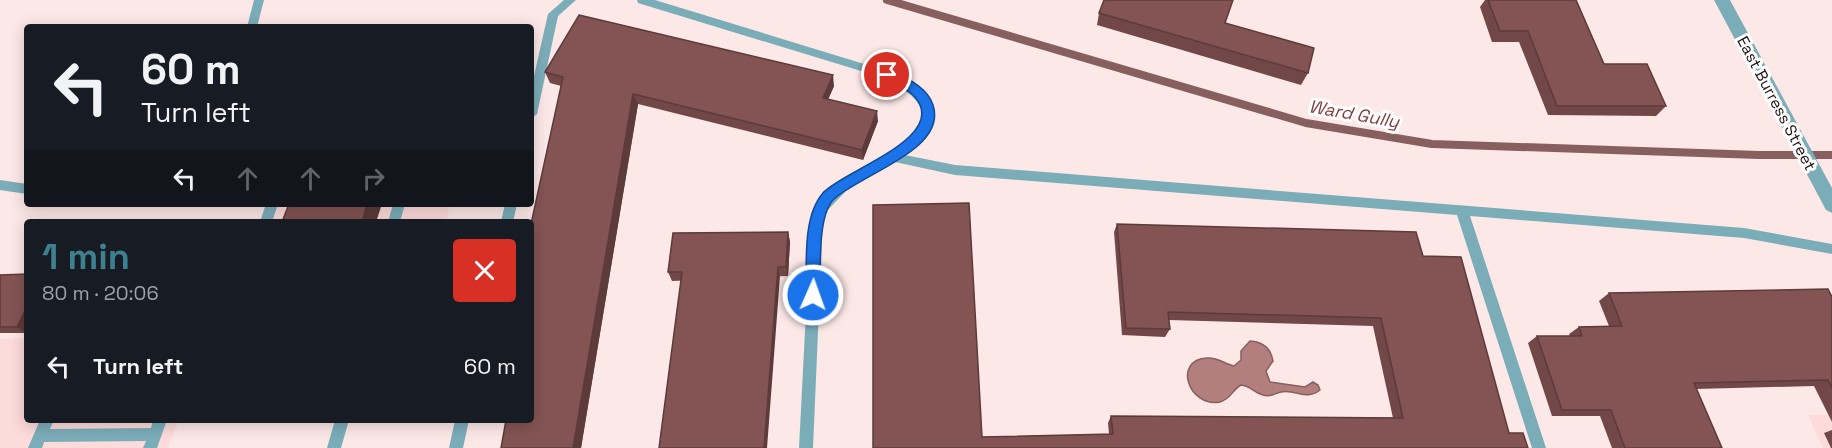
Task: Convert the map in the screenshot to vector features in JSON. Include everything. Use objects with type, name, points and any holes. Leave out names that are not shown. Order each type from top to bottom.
[{"type":"street","name":"East Burress Street","points":[[1722,0],[1832,206]]},
{"type":"lane","points":[[253,24],[259,0]]},
{"type":"lane","points":[[534,101],[554,14],[572,0]]},
{"type":"lane","points":[[642,0],[887,75],[918,91],[926,103],[929,117],[922,132],[894,157],[828,196],[817,214],[806,448]]},
{"type":"lane","points":[[894,157],[954,170],[1744,233],[1832,249]]},
{"type":"lane","points":[[0,185],[24,189]]},
{"type":"lane","points":[[1462,211],[1539,448]]},
{"type":"lane","points":[[46,423],[38,442],[155,434]]},
{"type":"lane","points":[[150,448],[159,423]]},
{"type":"lane","points":[[334,448],[341,423]]},
{"type":"lane","points":[[456,448],[461,423]]},
{"type":"shaded area","points":[[265,207],[449,207],[447,219],[261,219]]},
{"type":"shaded area","points":[[24,338],[24,423],[178,423],[168,448],[0,448],[0,339]]},
{"type":"shaded area","points":[[1250,341],[1262,344],[1270,353],[1273,361],[1266,371],[1270,382],[1305,387],[1313,382],[1320,390],[1310,395],[1286,392],[1268,396],[1241,385],[1227,399],[1220,402],[1209,402],[1200,398],[1193,391],[1188,374],[1190,367],[1196,361],[1211,358],[1234,366],[1241,360],[1241,351]]},
{"type":"shaded area","points":[[1808,415],[1832,415],[1832,448],[1823,448]]},
{"type":"building","points":[[1104,0],[1233,0],[1225,23],[1314,48],[1308,73],[1099,13]]},
{"type":"building","points":[[1488,0],[1576,0],[1604,64],[1647,64],[1666,106],[1557,106],[1528,31],[1500,31]]},
{"type":"building","points":[[579,15],[833,75],[823,98],[877,111],[862,150],[633,94],[573,448],[501,448],[505,423],[534,423],[534,219],[532,219],[563,77],[545,72]]},
{"type":"building","points":[[969,203],[982,437],[1113,434],[1111,416],[1403,418],[1381,318],[1168,312],[1170,329],[1126,328],[1117,224],[1416,232],[1423,256],[1461,257],[1509,433],[1523,433],[1528,448],[873,448],[873,205]]},
{"type":"building","points":[[288,207],[366,207],[363,219],[283,219]]},
{"type":"building","points":[[788,232],[786,267],[778,267],[764,448],[659,448],[682,272],[668,272],[673,233]]},
{"type":"building","points":[[24,274],[24,312],[17,327],[0,327],[0,275]]},
{"type":"building","points":[[1828,289],[1832,297],[1832,388],[1828,380],[1694,383],[1722,448],[1625,448],[1611,410],[1562,410],[1537,336],[1582,336],[1579,327],[1622,326],[1609,293]]},
{"type":"waterway","name":"Ward Gully","points":[[887,0],[1306,123],[1432,144],[1759,155],[1832,155]]},
{"type":"route","points":[[813,295],[817,214],[828,196],[894,157],[922,132],[929,117],[926,103],[918,91],[887,75]]}]
